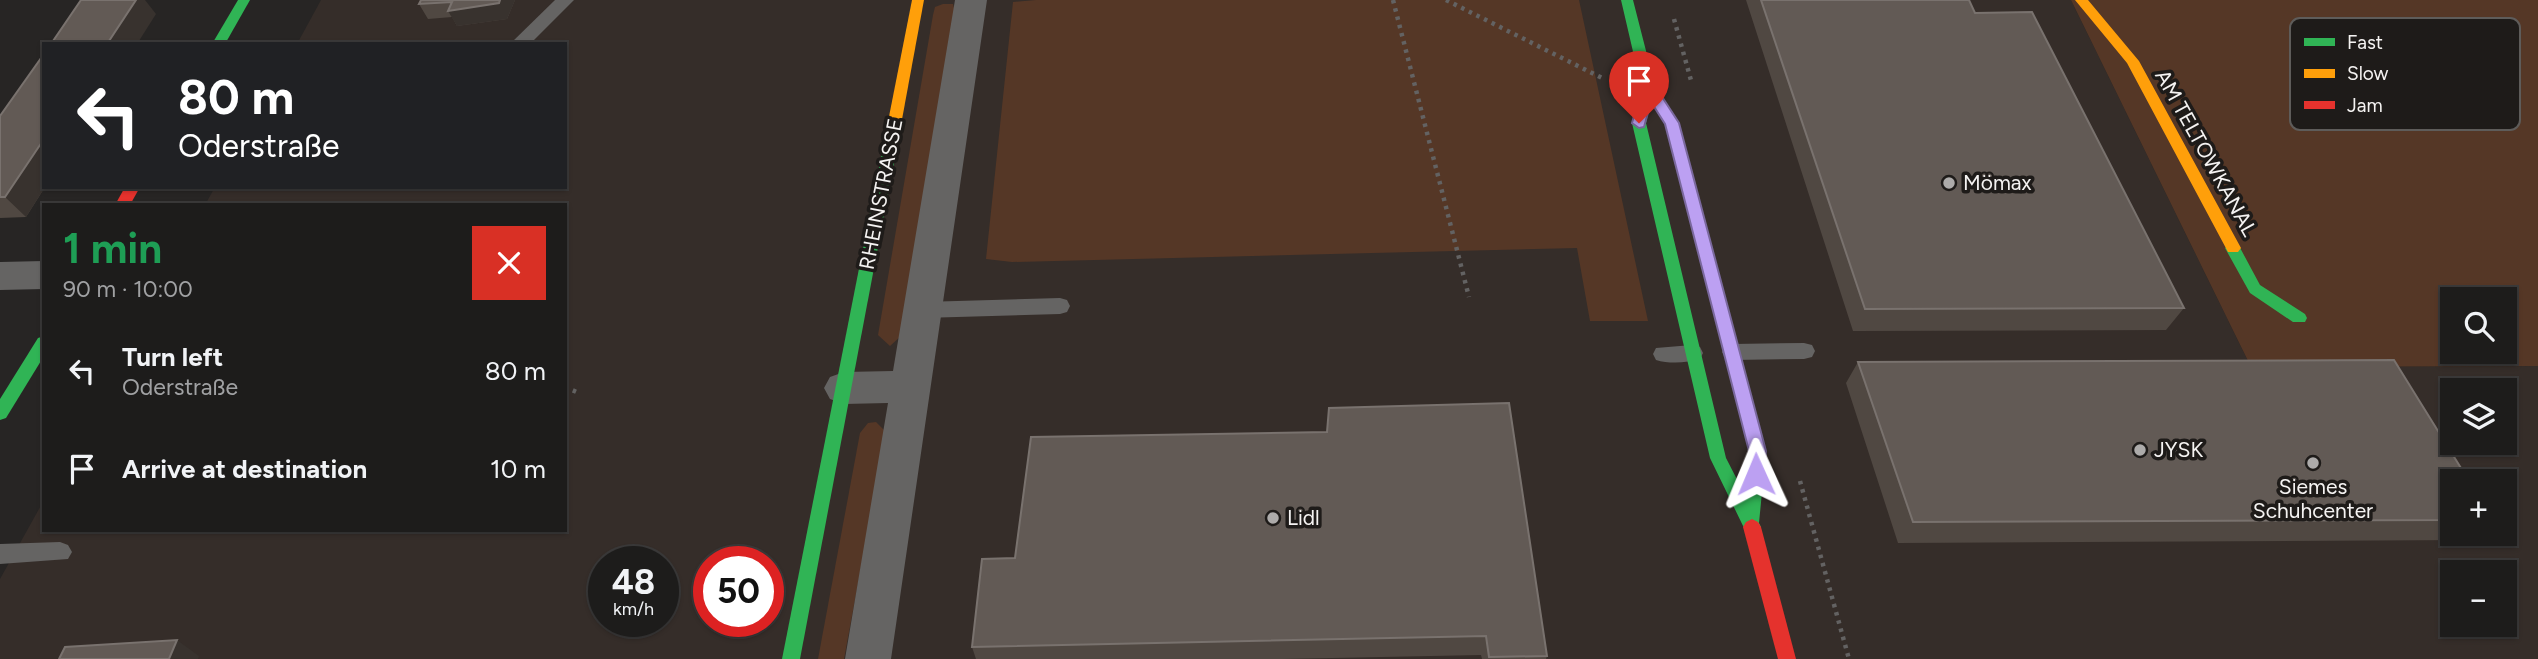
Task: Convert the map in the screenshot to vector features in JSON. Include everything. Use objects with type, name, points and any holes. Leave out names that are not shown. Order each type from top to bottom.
[{"type":"street","points":[[219,42],[244,0]]},
{"type":"street","name":"RHEINSTRASSE","points":[[791,659],[918,0]]},
{"type":"street","points":[[868,659],[971,0]]},
{"type":"street","points":[[1627,0],[1648,86],[1672,123],[1758,451],[1751,521]]},
{"type":"street","name":"AM TELTOWKANAL","points":[[2081,0],[2132,61],[2255,289],[2299,318]]},
{"type":"street","points":[[1648,86],[1639,123],[1692,353],[1718,458],[1751,521],[1787,659]]},
{"type":"street","points":[[0,276],[42,275]]},
{"type":"street","points":[[0,413],[42,345]]},
{"type":"street","points":[[844,388],[911,387]]},
{"type":"lane","points":[[521,42],[565,0]]},
{"type":"lane","points":[[922,310],[1060,306]]},
{"type":"lane","points":[[1733,352],[1804,351]]},
{"type":"lane","points":[[1664,354],[1692,353]]},
{"type":"lane","points":[[0,554],[60,552]]},
{"type":"path","points":[[1393,0],[1469,297]]},
{"type":"path","points":[[1447,0],[1604,79]]},
{"type":"path","points":[[567,388],[579,393]]},
{"type":"shaded area","points":[[321,0],[2071,0],[2251,367],[2538,366],[2538,659],[0,659],[0,579],[42,504],[42,532],[567,532],[567,203],[206,203],[214,189],[567,189],[567,42],[298,42]]},
{"type":"shaded area","points":[[1579,0],[1648,321],[1590,321],[1577,248],[1012,262],[986,259],[1013,2]]},
{"type":"shaded area","points":[[2071,0],[2538,0],[2538,366],[2251,367]]},
{"type":"shaded area","points":[[953,4],[956,16],[902,335],[890,346],[878,335],[933,15],[935,7]]},
{"type":"shaded area","points":[[876,422],[886,432],[844,659],[818,659],[860,433],[868,423]]},
{"type":"building","points":[[81,0],[136,0],[108,42],[52,42]]},
{"type":"building","points":[[421,0],[500,0],[499,3],[448,11],[452,2],[419,4]]},
{"type":"building","name":"Mömax","points":[[1761,0],[1969,0],[1975,13],[2032,12],[2184,308],[1865,309]]},
{"type":"building","points":[[42,57],[42,142],[5,197],[0,197],[0,116]]},
{"type":"building","name":"JYSK","points":[[2394,360],[2440,434],[2440,455],[2453,455],[2462,469],[2440,469],[2440,520],[1913,522],[1858,362]]},
{"type":"building","name":"Lidl","points":[[1509,403],[1547,656],[1489,657],[1486,636],[972,647],[982,559],[1015,558],[1031,437],[1327,432],[1329,408]]},
{"type":"building","points":[[177,640],[169,659],[59,659],[65,647]]},
{"type":"traffic: fast","points":[[219,42],[244,0]]},
{"type":"traffic: fast","points":[[1627,0],[1648,86],[1639,123],[1718,458],[1752,527]]},
{"type":"traffic: fast","points":[[1648,86],[1672,123],[1758,451],[1751,521]]},
{"type":"traffic: fast","points":[[791,659],[889,152]]},
{"type":"traffic: fast","points":[[2233,248],[2255,289],[2299,318]]},
{"type":"traffic: fast","points":[[0,413],[42,345]]},
{"type":"traffic: slow","points":[[889,152],[918,0]]},
{"type":"traffic: slow","points":[[2081,0],[2132,61],[2233,248]]},
{"type":"traffic: jam","points":[[123,203],[132,189]]},
{"type":"traffic: jam","points":[[1752,527],[1787,659]]},
{"type":"place","name":"Mömax","points":[[1949,183]]},
{"type":"place","name":"JYSK","points":[[2140,450]]},
{"type":"place","name":"Siemes Schuhcenter","points":[[2313,463]]},
{"type":"place","name":"Lidl","points":[[1273,518]]},
{"type":"route","points":[[1639,123],[1648,86],[1672,123],[1758,451],[1756,474]]}]
